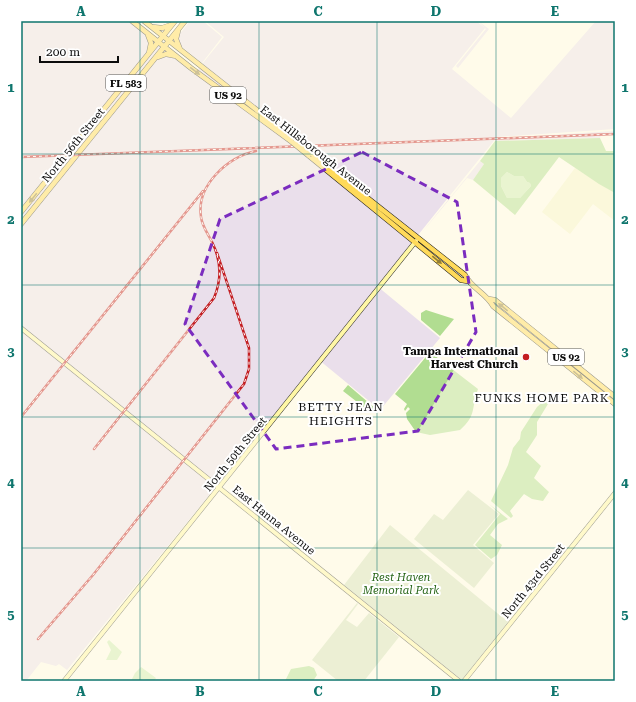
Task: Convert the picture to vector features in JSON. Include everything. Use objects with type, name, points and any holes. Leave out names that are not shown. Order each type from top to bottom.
[{"type":"main road","name":"East Hillsborough Avenue","points":[[132,21],[177,57],[294,142],[465,275],[468,281],[489,299],[493,306],[615,404]]},
{"type":"main road","name":"East Hillsborough Avenue","points":[[144,21],[294,142]]},
{"type":"main road","name":"North 56th Street","points":[[21,224],[185,21]]},
{"type":"main road","points":[[150,25],[162,28],[174,23]]},
{"type":"main road","name":"North 56th Street","points":[[21,212],[174,23]]},
{"type":"main road","points":[[180,28],[176,39],[182,51]]},
{"type":"main road","points":[[146,32],[151,43],[148,55]]},
{"type":"main road","points":[[155,59],[165,54],[177,57]]},
{"type":"main road","name":"East Hillsborough Avenue","points":[[311,155],[461,280],[468,281]]},
{"type":"main road","name":"East Hillsborough Avenue","points":[[489,299],[495,300],[615,397]]},
{"type":"main road","points":[[514,322],[521,325],[536,337],[541,337]]},
{"type":"main road","points":[[537,341],[542,342],[559,352]]},
{"type":"street","name":"North 50th Street","points":[[64,681],[416,242],[417,237]]},
{"type":"street","name":"East Hanna Avenue","points":[[21,328],[459,681]]},
{"type":"street","name":"North 43rd Street","points":[[464,681],[615,493]]},
{"type":"highlighted area","points":[[362,152],[457,202],[476,332],[418,431],[276,449],[185,324],[220,219]]},
{"type":"shaded area","points":[[21,21],[128,21],[194,74],[224,37],[205,21],[476,21],[485,28],[452,69],[511,118],[596,21],[615,21],[615,129],[497,137],[377,286],[440,338],[380,410],[319,360],[67,670],[59,664],[56,666],[41,662],[26,681],[21,678]]},
{"type":"shaded area","points":[[190,21],[203,21],[222,37],[202,63],[181,46],[178,41],[179,35]]},
{"type":"shaded area","points":[[478,21],[489,29],[458,68],[456,66],[486,29]]},
{"type":"shaded area","points":[[615,131],[615,133],[601,134],[600,138],[495,141],[498,138]]},
{"type":"shaded area","points":[[480,161],[484,164],[473,180],[467,178],[419,236]]},
{"type":"shaded area","points":[[575,168],[615,193],[615,221],[593,204],[570,234],[542,212]]},
{"type":"green space","points":[[600,138],[606,151],[615,151],[615,193],[559,157],[515,215],[473,180],[484,164],[480,161],[495,141]],"holes":[[[507,172],[514,176],[523,176],[531,186],[520,198],[507,198],[501,186],[501,178]]]},
{"type":"green space","points":[[507,172],[514,176],[523,176],[527,182],[530,183],[531,186],[520,198],[507,198],[501,186],[501,178]]},
{"type":"green space","points":[[426,310],[454,319],[440,336],[421,320],[421,313]]},
{"type":"green space","points":[[430,352],[478,389],[473,411],[469,420],[460,430],[430,435],[416,432],[407,419],[406,413],[410,409],[408,407],[405,411],[404,409],[407,404],[395,394]]},
{"type":"green space","points":[[348,385],[376,409],[370,412],[343,391]]},
{"type":"green space","points":[[546,399],[548,404],[537,422],[537,435],[526,452],[541,466],[534,478],[549,492],[543,501],[532,499],[524,494],[510,511],[513,516],[511,518],[491,501],[508,465],[513,448],[520,439],[521,432],[537,407]]},
{"type":"green space","name":"Rest Haven Memorial Park","points":[[468,490],[499,514],[473,545],[494,563],[474,588],[414,539],[434,514],[443,520]]},
{"type":"green space","points":[[489,504],[508,519],[498,524],[490,535],[502,545],[497,555],[491,559],[475,545],[500,514]]},
{"type":"green space","name":"Rest Haven Memorial Park","points":[[390,525],[508,622],[462,680],[344,585]]},
{"type":"green space","name":"Rest Haven Memorial Park","points":[[357,603],[358,604],[346,620],[357,627],[369,613],[399,637],[364,681],[338,681],[312,660]]},
{"type":"green space","points":[[109,640],[122,652],[117,660],[106,660],[111,650],[107,642]]},
{"type":"green space","points":[[309,666],[314,668],[317,675],[313,681],[285,681],[291,669]]},
{"type":"green space","points":[[141,667],[156,678],[154,681],[143,679],[141,681],[131,681],[135,673]]},
{"type":"railway","points":[[21,157],[615,134]]},
{"type":"railway","points":[[94,449],[214,298],[217,291],[219,263],[215,249],[204,227],[201,217],[201,205],[204,194],[216,174],[225,166],[245,154],[256,151]]},
{"type":"railway","points":[[21,417],[203,191]]},
{"type":"railway","points":[[38,639],[93,575],[244,384],[249,369],[249,348],[217,253]]},
{"type":"place","name":"Tampa International Harvest Church","points":[[526,357]]},
{"type":"district","name":"FUNKS HOME PARK","points":[[542,398]]},
{"type":"district","name":"BETTY JEAN HEIGHTS","points":[[341,414]]}]
